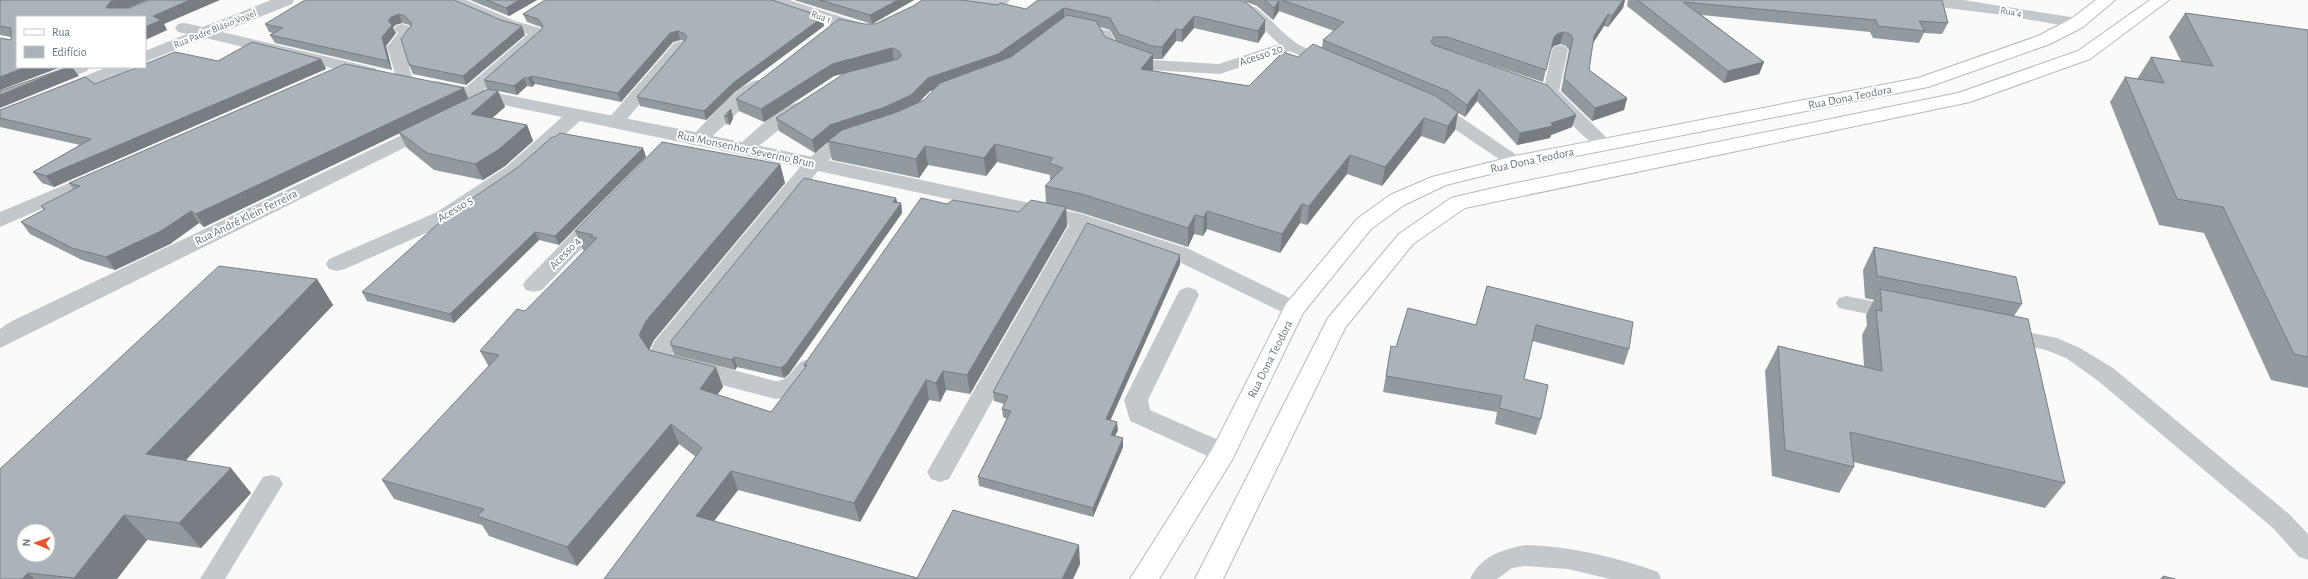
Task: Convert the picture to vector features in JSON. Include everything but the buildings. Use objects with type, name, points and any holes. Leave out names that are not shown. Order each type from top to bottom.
[{"type":"main road","name":"Rua Dona Teodora","points":[[1144,579],[1223,453],[1294,309],[1364,224],[1397,200],[1439,181],[1515,162],[1922,83],[2044,40],[2077,24],[2107,0]]},
{"type":"main road","name":"Rua Dona Teodora","points":[[1209,579],[1336,324],[1406,239],[1458,203],[1502,192],[1963,98],[2084,55],[2161,0]]},
{"type":"street","name":"Rua Padre Blásio Vogel","points":[[146,43],[254,0]]},
{"type":"street","name":"Rua Padre Blásio Vogel","points":[[146,57],[286,0]]},
{"type":"street","name":"Rua 1","points":[[772,0],[834,27],[874,29]]},
{"type":"street","name":"Rua 4","points":[[1922,0],[1946,2],[2077,24]]},
{"type":"street","points":[[184,28],[405,80],[461,107]]},
{"type":"street","points":[[0,98],[78,68]]},
{"type":"street","points":[[22,108],[120,68]]},
{"type":"street","points":[[320,81],[349,68]]},
{"type":"street","name":"Rua André Klein Ferreira","points":[[0,340],[18,328],[461,107],[493,97]]},
{"type":"street","name":"Rua Monsenhor Severino Brun","points":[[493,97],[689,137],[743,150],[1082,221],[1181,254],[1294,309]]},
{"type":"street","name":"Acesso 5","points":[[337,264],[444,217],[513,171],[576,114]]},
{"type":"street","points":[[664,152],[689,137]]},
{"type":"street","points":[[814,164],[663,347],[660,356],[665,362],[782,390],[788,389],[798,381],[821,349]]},
{"type":"street","points":[[0,220],[116,169]]},
{"type":"street","points":[[919,208],[932,189]]},
{"type":"street","name":"Acesso 4","points":[[534,285],[615,202]]},
{"type":"street","points":[[940,472],[1082,221]]},
{"type":"street","points":[[1188,295],[1136,400],[1139,415],[1223,453]]},
{"type":"lane","points":[[453,0],[510,24],[534,31],[538,35],[461,107]]},
{"type":"lane","points":[[965,0],[989,5],[1002,0]]},
{"type":"lane","points":[[1221,0],[1252,10],[1290,46]]},
{"type":"lane","points":[[510,24],[530,12]]},
{"type":"lane","name":"Acesso 20","points":[[1062,27],[1104,34],[1112,50],[1149,65],[1220,69],[1290,46],[1347,70]]},
{"type":"lane","points":[[402,29],[406,33],[395,47],[405,80]]},
{"type":"lane","points":[[615,122],[680,46]]},
{"type":"lane","points":[[1560,50],[1543,89],[1605,145]]},
{"type":"lane","points":[[689,137],[773,74]]},
{"type":"lane","points":[[743,150],[778,121],[810,100]]},
{"type":"lane","points":[[1418,100],[1439,108],[1515,162]]},
{"type":"lane","points":[[814,164],[839,143],[867,134]]},
{"type":"lane","points":[[1846,303],[1917,317]]},
{"type":"lane","points":[[1987,331],[2050,344],[2073,353],[2106,374],[2281,521],[2308,550]]},
{"type":"lane","points":[[212,579],[271,484]]},
{"type":"lane","points":[[1482,579],[1493,566],[1511,558],[1531,554],[1557,556],[1649,579]]}]
